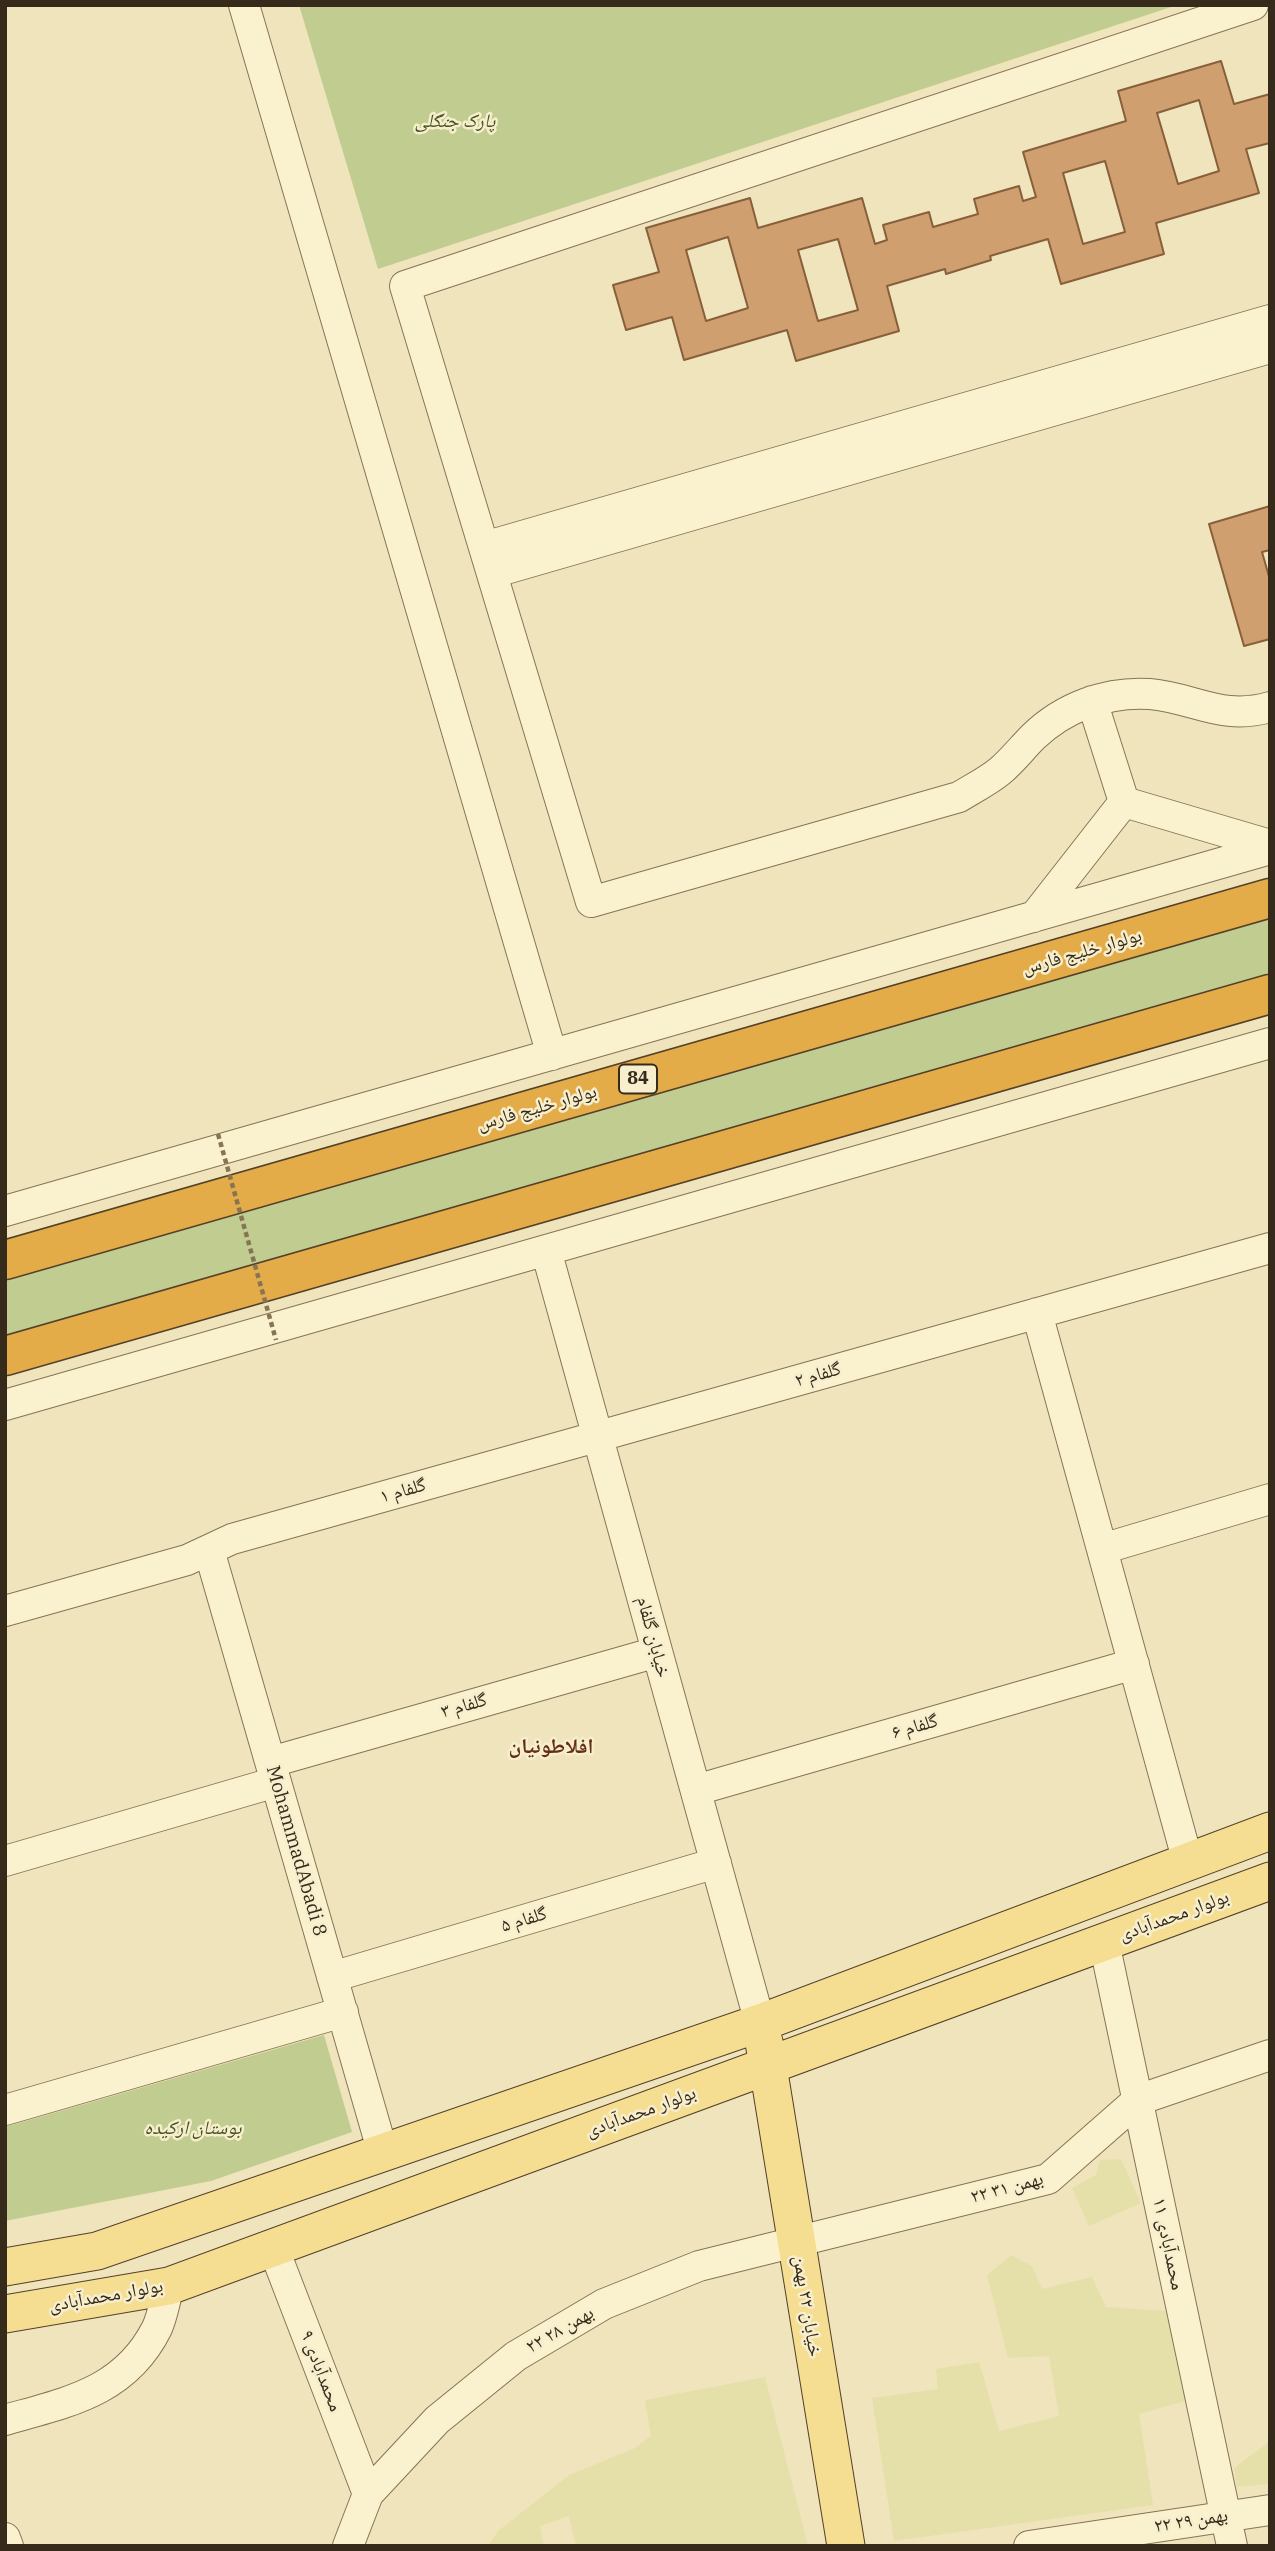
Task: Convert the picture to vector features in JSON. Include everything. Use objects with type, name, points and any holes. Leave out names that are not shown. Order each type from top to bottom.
[{"type":"highway","name":"بولوار خلیج فارس","points":[[5,1260],[1270,898]]},
{"type":"highway","points":[[5,1356],[1270,995]]},
{"type":"main road","points":[[5,2267],[97,2251],[760,2024],[1270,1831]]},
{"type":"main road","name":"بولوار محمدآبادی","points":[[5,2314],[169,2286],[1270,1881]]},
{"type":"main road","name":"خیابان ۲۲ بهمن","points":[[760,2024],[769,2065],[846,2546]]},
{"type":"street","points":[[244,5],[552,1055]]},
{"type":"street","points":[[1253,5],[405,286],[591,902],[959,797],[998,773],[1045,726],[1093,701],[1111,696],[1148,694],[1217,709],[1250,713],[1270,707]]},
{"type":"street","points":[[488,560],[1270,320]]},
{"type":"street","points":[[488,560],[1270,348]]},
{"type":"street","points":[[1093,701],[1124,802]]},
{"type":"street","points":[[1034,917],[1124,802]]},
{"type":"street","points":[[1124,802],[1270,847]]},
{"type":"street","points":[[5,1212],[1270,847]]},
{"type":"street","points":[[5,1405],[1270,1043]]},
{"type":"street","name":"گلفام ۲","points":[[598,1437],[1270,1248]]},
{"type":"street","name":"خیابان گلفام","points":[[547,1250],[760,2024]]},
{"type":"street","points":[[1037,1313],[1188,1862]]},
{"type":"street","name":"گلفام ۱","points":[[5,1611],[187,1560],[232,1539],[598,1437]]},
{"type":"street","points":[[1102,1549],[1270,1499]]},
{"type":"street","name":"MohammadAbadi 8","points":[[209,1550],[383,2153]]},
{"type":"street","name":"گلفام ۳","points":[[5,1861],[273,1772],[657,1651]]},
{"type":"street","name":"گلفام ۶","points":[[695,1790],[1134,1664]]},
{"type":"street","name":"گلفام ۵","points":[[332,1977],[716,1863]]},
{"type":"street","name":"محمدآبادی ۱۱","points":[[1104,1942],[1232,2546]]},
{"type":"street","points":[[5,2110],[343,2012]]},
{"type":"street","name":"۲۲ بهمن ۳۱","points":[[797,2242],[1048,2179],[1138,2100],[1270,2055]]},
{"type":"street","name":"۲۲ بهمن ۲۸","points":[[368,2494],[437,2420],[516,2356],[549,2336],[604,2304],[699,2266],[797,2242]]},
{"type":"street","name":"محمدآبادی ۹","points":[[273,2247],[368,2494]]},
{"type":"street","points":[[5,2420],[94,2392],[121,2374],[143,2351],[158,2326],[169,2286]]},
{"type":"street","points":[[348,2546],[368,2494]]},
{"type":"street","name":"۲۲ بهمن ۲۹","points":[[1029,2546],[1270,2510]]},
{"type":"street","points":[[5,2538],[8,2546]]},
{"type":"path","points":[[218,1133],[276,1340]]},
{"type":"shaded area","points":[[1121,2159],[1141,2203],[1089,2226],[1072,2188],[1096,2175],[1100,2160]]},
{"type":"shaded area","points":[[1011,2255],[1032,2266],[1042,2289],[1092,2277],[1106,2307],[1167,2311],[1192,2399],[1139,2414],[1153,2505],[894,2541],[872,2398],[938,2389],[936,2369],[979,2362],[999,2431],[1059,2416],[1049,2356],[1008,2358],[987,2275]]},
{"type":"shaded area","points":[[765,2377],[808,2546],[576,2546],[569,2516],[540,2526],[544,2546],[488,2546],[498,2531],[569,2475],[633,2449],[651,2436],[645,2400]]},
{"type":"shaded area","points":[[1270,2441],[1270,2484],[1237,2487],[1234,2468]]},
{"type":"green space","name":"پارک جنگلی","points":[[299,5],[1177,5],[378,269]]},
{"type":"green space","points":[[1270,919],[1270,974],[5,1335],[5,1281]]},
{"type":"green space","name":"بوستان ارکیده","points":[[324,2035],[352,2132],[211,2181],[5,2221],[5,2127]]},
{"type":"building","points":[[1221,61],[1234,104],[1270,94],[1270,143],[1246,149],[1259,193],[1156,223],[1164,254],[1061,284],[1048,239],[990,256],[991,260],[946,274],[945,269],[887,286],[899,331],[796,361],[787,330],[684,360],[672,317],[626,330],[613,285],[659,272],[646,228],[750,198],[758,228],[862,198],[875,244],[887,240],[883,225],[929,212],[933,227],[978,214],[974,199],[1019,186],[1023,201],[1036,197],[1023,152],[1126,121],[1118,91]],"holes":[[[1199,100],[1219,171],[1178,184],[1157,113]],[[1105,161],[1125,232],[1083,244],[1063,173]],[[728,237],[748,308],[706,321],[686,250]],[[838,239],[858,310],[818,321],[798,250]]]},
{"type":"building","points":[[1270,506],[1270,550],[1262,552],[1270,580],[1270,639],[1244,646],[1209,524]]},
{"type":"district","name":"افلاطونیان","points":[[551,1747]]}]
